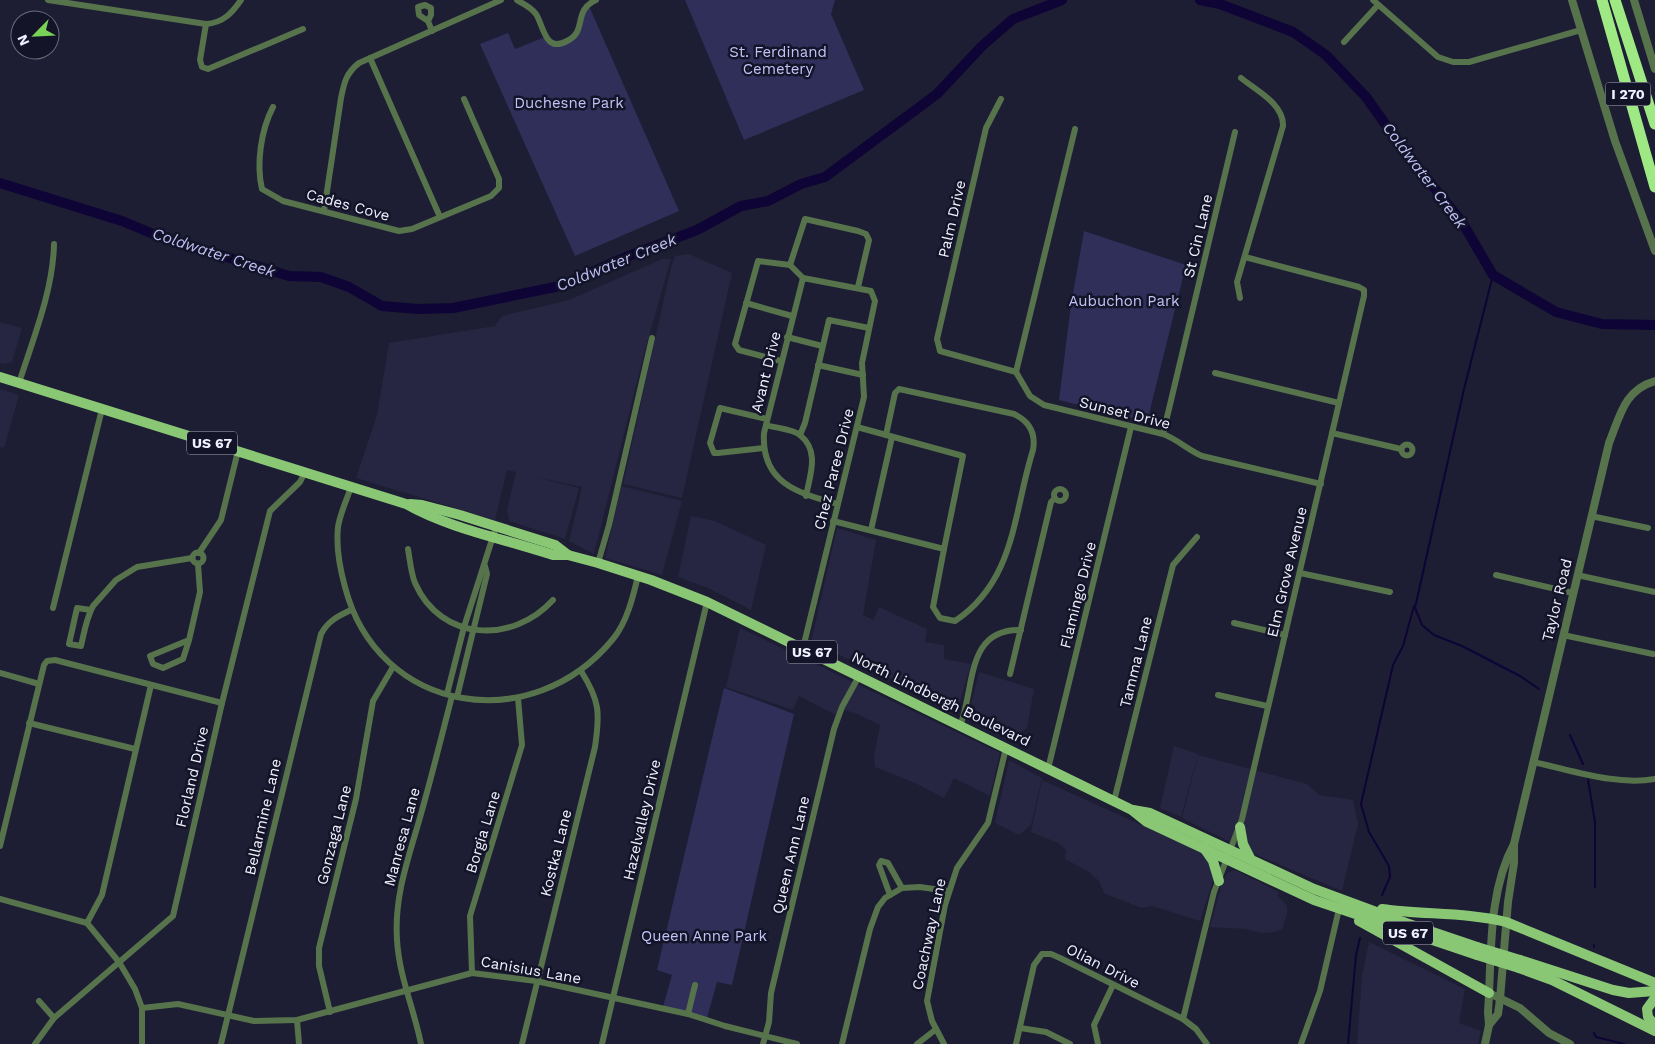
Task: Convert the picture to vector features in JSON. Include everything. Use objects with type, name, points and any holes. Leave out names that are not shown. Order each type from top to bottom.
[{"type":"highway","name":"I 270","points":[[1602,0],[1655,187]]},
{"type":"highway","name":"I 270","points":[[1615,0],[1655,124]]},
{"type":"main road","name":"North Lindbergh Boulevard","points":[[0,377],[406,504],[420,512],[494,531],[553,555],[568,555],[598,563],[707,602],[1048,768],[1132,810],[1147,822],[1203,847],[1250,858],[1314,889],[1477,951]]},
{"type":"main road","name":"North Lindbergh Boulevard","points":[[1132,810],[1150,813],[1338,909],[1519,964],[1614,990],[1629,993],[1655,991]]},
{"type":"main road","points":[[1240,827],[1243,844],[1250,858]]},
{"type":"main road","points":[[1203,847],[1213,861],[1219,881]]},
{"type":"main road","points":[[1360,906],[1412,914],[1494,919],[1506,922],[1655,983]]},
{"type":"main road","points":[[1338,909],[1489,994]]},
{"type":"main road","name":"North Lindbergh Boulevard","points":[[1519,964],[1655,1031]]},
{"type":"main road","points":[[1655,998],[1647,1009],[1648,1017],[1655,1026]]},
{"type":"street","points":[[48,0],[206,24],[218,22],[226,18],[241,0]]},
{"type":"street","points":[[324,211],[345,80],[350,70],[370,58],[501,0]]},
{"type":"street","points":[[517,0],[535,13],[545,37],[550,42],[556,44],[568,41],[577,34],[582,10],[593,1]]},
{"type":"street","points":[[1372,0],[1438,57],[1453,62],[1469,62],[1581,30]]},
{"type":"street","points":[[1572,0],[1615,141],[1655,251]]},
{"type":"street","points":[[1634,0],[1655,69]]},
{"type":"street","points":[[1344,42],[1378,5]]},
{"type":"street","points":[[428,22],[432,31]]},
{"type":"street","points":[[206,24],[200,60],[202,67],[208,69],[303,29]]},
{"type":"street","points":[[370,58],[440,217]]},
{"type":"street","points":[[1240,298],[1237,282],[1283,126],[1280,109],[1241,78]]},
{"type":"street","name":"Cades Cove","points":[[273,107],[266,120],[258,174],[262,189],[283,200],[399,232],[412,229],[491,196],[499,188],[499,179],[464,99]]},
{"type":"street","name":"Palm Drive","points":[[1001,99],[986,128],[937,339],[938,348],[945,354],[1016,372]]},
{"type":"street","points":[[1016,372],[1075,129]]},
{"type":"street","name":"St Cin Lane","points":[[1163,434],[1235,132]]},
{"type":"street","points":[[781,361],[739,350],[735,344],[758,261],[790,264],[803,278],[858,287],[869,240],[866,234],[858,231],[805,220],[790,264]]},
{"type":"street","points":[[19,383],[42,310],[54,259],[54,244]]},
{"type":"street","name":"Elm Grove Avenue","points":[[1183,1019],[1207,919],[1219,881],[1240,827],[1267,706],[1321,484],[1364,290],[1245,257]]},
{"type":"street","name":"Avant Drive","points":[[803,278],[766,422],[764,448],[770,465],[779,479],[793,491],[837,504]]},
{"type":"street","name":"Chez Paree Drive","points":[[803,648],[864,397],[862,363],[876,300],[871,291],[858,287]]},
{"type":"street","points":[[746,304],[792,316]]},
{"type":"street","points":[[800,434],[805,423],[829,320],[870,328]]},
{"type":"street","points":[[787,337],[822,346]]},
{"type":"street","points":[[598,563],[609,525],[652,338]]},
{"type":"street","points":[[818,365],[863,375]]},
{"type":"street","name":"Sunset Drive","points":[[1016,372],[1030,396],[1044,405],[1131,428],[1163,434],[1175,438],[1192,452],[1202,456],[1321,484]]},
{"type":"street","points":[[1216,373],[1339,403]]},
{"type":"street","name":"Taylor Road","points":[[1489,1025],[1491,956],[1501,872],[1514,844],[1609,443],[1622,410],[1632,392],[1644,384],[1655,381]]},
{"type":"street","points":[[857,427],[889,436],[963,456],[933,607],[940,618],[955,620],[968,612],[1001,571],[1010,543],[1035,440],[1031,428],[1026,421],[1014,414],[899,389],[895,393],[889,436],[871,530]]},
{"type":"street","points":[[764,448],[714,453],[710,444],[720,408],[800,434],[809,447],[813,462],[806,496]]},
{"type":"street","points":[[53,608],[102,409]]},
{"type":"street","name":"Flamingo Drive","points":[[1048,768],[1131,428]]},
{"type":"street","points":[[1332,433],[1401,449]]},
{"type":"street","points":[[91,610],[76,608],[69,644],[81,646],[91,610],[116,580],[125,573],[137,567],[192,558],[195,553],[199,553],[221,520],[238,451]]},
{"type":"street","name":"Florland Drive","points":[[35,1044],[54,1018],[173,916],[222,703],[270,511],[300,482],[305,472]]},
{"type":"street","points":[[351,487],[338,527],[340,569],[351,610],[368,640],[393,667],[420,684],[452,696],[481,701],[518,698],[545,691],[581,670],[614,638],[631,604],[638,576]]},
{"type":"street","points":[[1010,674],[1051,502],[1055,498]]},
{"type":"street","points":[[1591,516],[1648,528]]},
{"type":"street","points":[[833,521],[944,549]]},
{"type":"street","name":"Manresa Lane","points":[[452,696],[464,626],[480,572],[485,566],[494,531]]},
{"type":"street","name":"Tamma Lane","points":[[1114,801],[1173,565],[1197,537]]},
{"type":"street","points":[[408,549],[415,584],[435,611],[453,624],[474,629],[504,630],[519,625],[542,612],[553,600]]},
{"type":"street","points":[[198,564],[203,559],[199,553]]},
{"type":"street","points":[[189,640],[150,656],[153,664],[164,668],[184,659],[189,640],[200,592],[198,564],[192,558]]},
{"type":"street","name":"Manresa Lane","points":[[421,1044],[397,942],[398,898],[403,870],[431,779],[452,696],[474,629],[487,574],[485,566]]},
{"type":"street","points":[[1300,572],[1390,592]]},
{"type":"street","points":[[1496,575],[1573,593]]},
{"type":"street","points":[[1577,575],[1655,592]]},
{"type":"street","name":"Hazelvalley Drive","points":[[602,1044],[707,602]]},
{"type":"street","name":"Bellarmine Lane","points":[[221,1044],[321,634],[325,626],[335,617],[351,610]]},
{"type":"street","points":[[1234,623],[1285,635]]},
{"type":"street","points":[[960,726],[974,668],[982,647],[997,634],[1011,630],[1021,630]]},
{"type":"street","points":[[1562,635],[1653,654]]},
{"type":"street","points":[[0,846],[29,723],[47,660],[55,660],[222,703]]},
{"type":"street","name":"Gonzaga Lane","points":[[330,1012],[319,966],[319,948],[356,799],[373,701],[393,667]]},
{"type":"street","name":"Kostka Lane","points":[[522,1044],[595,747],[600,713],[591,686],[581,670]]},
{"type":"street","points":[[0,673],[39,684]]},
{"type":"street","name":"Queen Ann Lane","points":[[764,1044],[771,993],[834,729],[842,707],[858,676]]},
{"type":"street","points":[[87,923],[102,895],[135,749],[152,685]]},
{"type":"street","points":[[1218,695],[1267,706]]},
{"type":"street","name":"Borgia Lane","points":[[472,972],[470,916],[522,745],[518,698]]},
{"type":"street","points":[[29,723],[135,749]]},
{"type":"street","name":"Coachway Lane","points":[[944,1044],[935,1030],[927,1001],[948,891],[964,855],[987,824],[1006,748]]},
{"type":"street","points":[[1533,762],[1618,779],[1643,781],[1655,779]]},
{"type":"street","name":"Taylor Road","points":[[1489,1025],[1498,1014],[1506,922],[1514,862],[1514,844]]},
{"type":"street","points":[[890,895],[878,865],[881,861],[888,863],[902,888]]},
{"type":"street","points":[[842,1044],[873,917],[878,908],[890,895],[902,888],[920,887],[948,891]]},
{"type":"street","points":[[0,898],[87,923],[119,962],[135,989],[142,1008],[142,1044]]},
{"type":"street","points":[[1300,1044],[1320,991],[1338,909]]},
{"type":"street","name":"Olian Drive","points":[[1016,1044],[1034,965],[1042,954],[1054,956],[1183,1019],[1196,1029],[1207,1044]]},
{"type":"street","name":"Canisius Lane","points":[[142,1008],[178,1004],[254,1021],[297,1020],[472,972],[536,981],[688,1014],[797,1044]]},
{"type":"street","points":[[688,1014],[695,985]]},
{"type":"street","points":[[1098,1044],[1094,1025],[1112,985]]},
{"type":"street","points":[[1489,994],[1520,1008],[1549,1033],[1570,1044]]},
{"type":"street","points":[[39,1001],[54,1018]]},
{"type":"street","points":[[297,1020],[299,1044]]},
{"type":"street","points":[[1485,1044],[1489,1025]]},
{"type":"street","points":[[1020,1028],[1046,1032],[1070,1044]]},
{"type":"street","points":[[917,1044],[935,1030]]},
{"type":"shaded area","points":[[689,254],[732,273],[682,498],[623,484],[671,267],[675,256]]},
{"type":"shaded area","points":[[662,259],[671,259],[645,350],[594,554],[569,541],[582,487],[530,476],[579,488],[565,539],[509,521],[507,510],[516,472],[507,470],[495,520],[356,478],[377,415],[389,343],[495,326],[502,316],[569,300]]},
{"type":"shaded area","points":[[0,322],[22,328],[12,362],[4,364],[0,363]]},
{"type":"shaded area","points":[[0,389],[19,395],[4,448],[0,447]]},
{"type":"shaded area","points":[[621,486],[682,501],[662,575],[605,558]]},
{"type":"shaded area","points":[[691,516],[715,521],[766,545],[751,610],[708,588],[678,577]]},
{"type":"shaded area","points":[[837,528],[876,540],[863,615],[873,620],[879,607],[927,629],[925,642],[944,645],[944,659],[971,664],[958,709],[811,642]]},
{"type":"shaded area","points":[[740,628],[1000,753],[990,796],[954,778],[944,798],[915,783],[875,767],[874,757],[880,725],[855,713],[844,710],[836,715],[799,696],[793,710],[726,687]]},
{"type":"shaded area","points":[[979,672],[1034,689],[1027,728],[1013,738],[975,720],[975,706],[971,704]]},
{"type":"shaded area","points":[[1174,746],[1198,754],[1181,817],[1160,808]]},
{"type":"shaded area","points":[[1198,755],[1307,784],[1319,795],[1353,800],[1358,824],[1342,891],[1252,853],[1182,818]]},
{"type":"shaded area","points":[[1009,760],[1042,778],[1031,825],[1019,835],[995,823]]},
{"type":"shaded area","points":[[1042,780],[1205,854],[1214,877],[1200,921],[1152,906],[1141,908],[1104,893],[1099,881],[1089,872],[1065,859],[1066,850],[1058,843],[1031,832]]},
{"type":"shaded area","points":[[1235,870],[1279,892],[1278,896],[1287,906],[1287,915],[1282,929],[1262,933],[1245,929],[1210,927],[1222,883],[1227,873]]},
{"type":"shaded area","points":[[1369,942],[1465,989],[1459,1023],[1481,1031],[1478,1044],[1357,1044],[1362,976]]},
{"type":"green space","name":"St. Ferdinand Cemetery","points":[[685,0],[835,0],[831,14],[864,90],[744,140]]},
{"type":"green space","name":"Duchesne Park","points":[[589,6],[679,211],[575,256],[480,44],[508,33],[515,49],[545,37],[550,42],[572,39],[580,18]]},
{"type":"green space","name":"Aubuchon Park","points":[[1084,231],[1186,265],[1147,422],[1059,400],[1071,305]]},
{"type":"green space","name":"Queen Anne Park","points":[[724,688],[794,714],[732,985],[717,982],[707,1018],[663,1007],[672,975],[657,970]]},
{"type":"waterway","name":"Coldwater Creek","points":[[0,183],[122,221],[158,236],[289,276],[321,277],[349,287],[382,306],[418,309],[453,308],[560,286],[626,257],[697,230],[741,206],[768,201],[801,184],[825,177],[937,94],[982,46],[1013,19],[1062,0]]},
{"type":"waterway","name":"Coldwater Creek","points":[[1200,0],[1220,4],[1293,32],[1326,55],[1366,97],[1406,153],[1462,222],[1493,275],[1556,312],[1602,324],[1655,325]]},
{"type":"waterway","points":[[1493,275],[1464,389],[1415,608],[1422,625],[1434,635],[1462,646],[1520,676],[1539,689]]},
{"type":"waterway","points":[[1382,895],[1390,877],[1389,866],[1369,832],[1361,804],[1393,665],[1403,646],[1414,606]]},
{"type":"waterway","points":[[1570,735],[1583,764]]},
{"type":"waterway","points":[[1588,780],[1595,822],[1595,887]]},
{"type":"waterway","points":[[1348,1044],[1356,955],[1360,938]]},
{"type":"waterway","points":[[1594,1033],[1596,1037],[1624,1044]]}]
